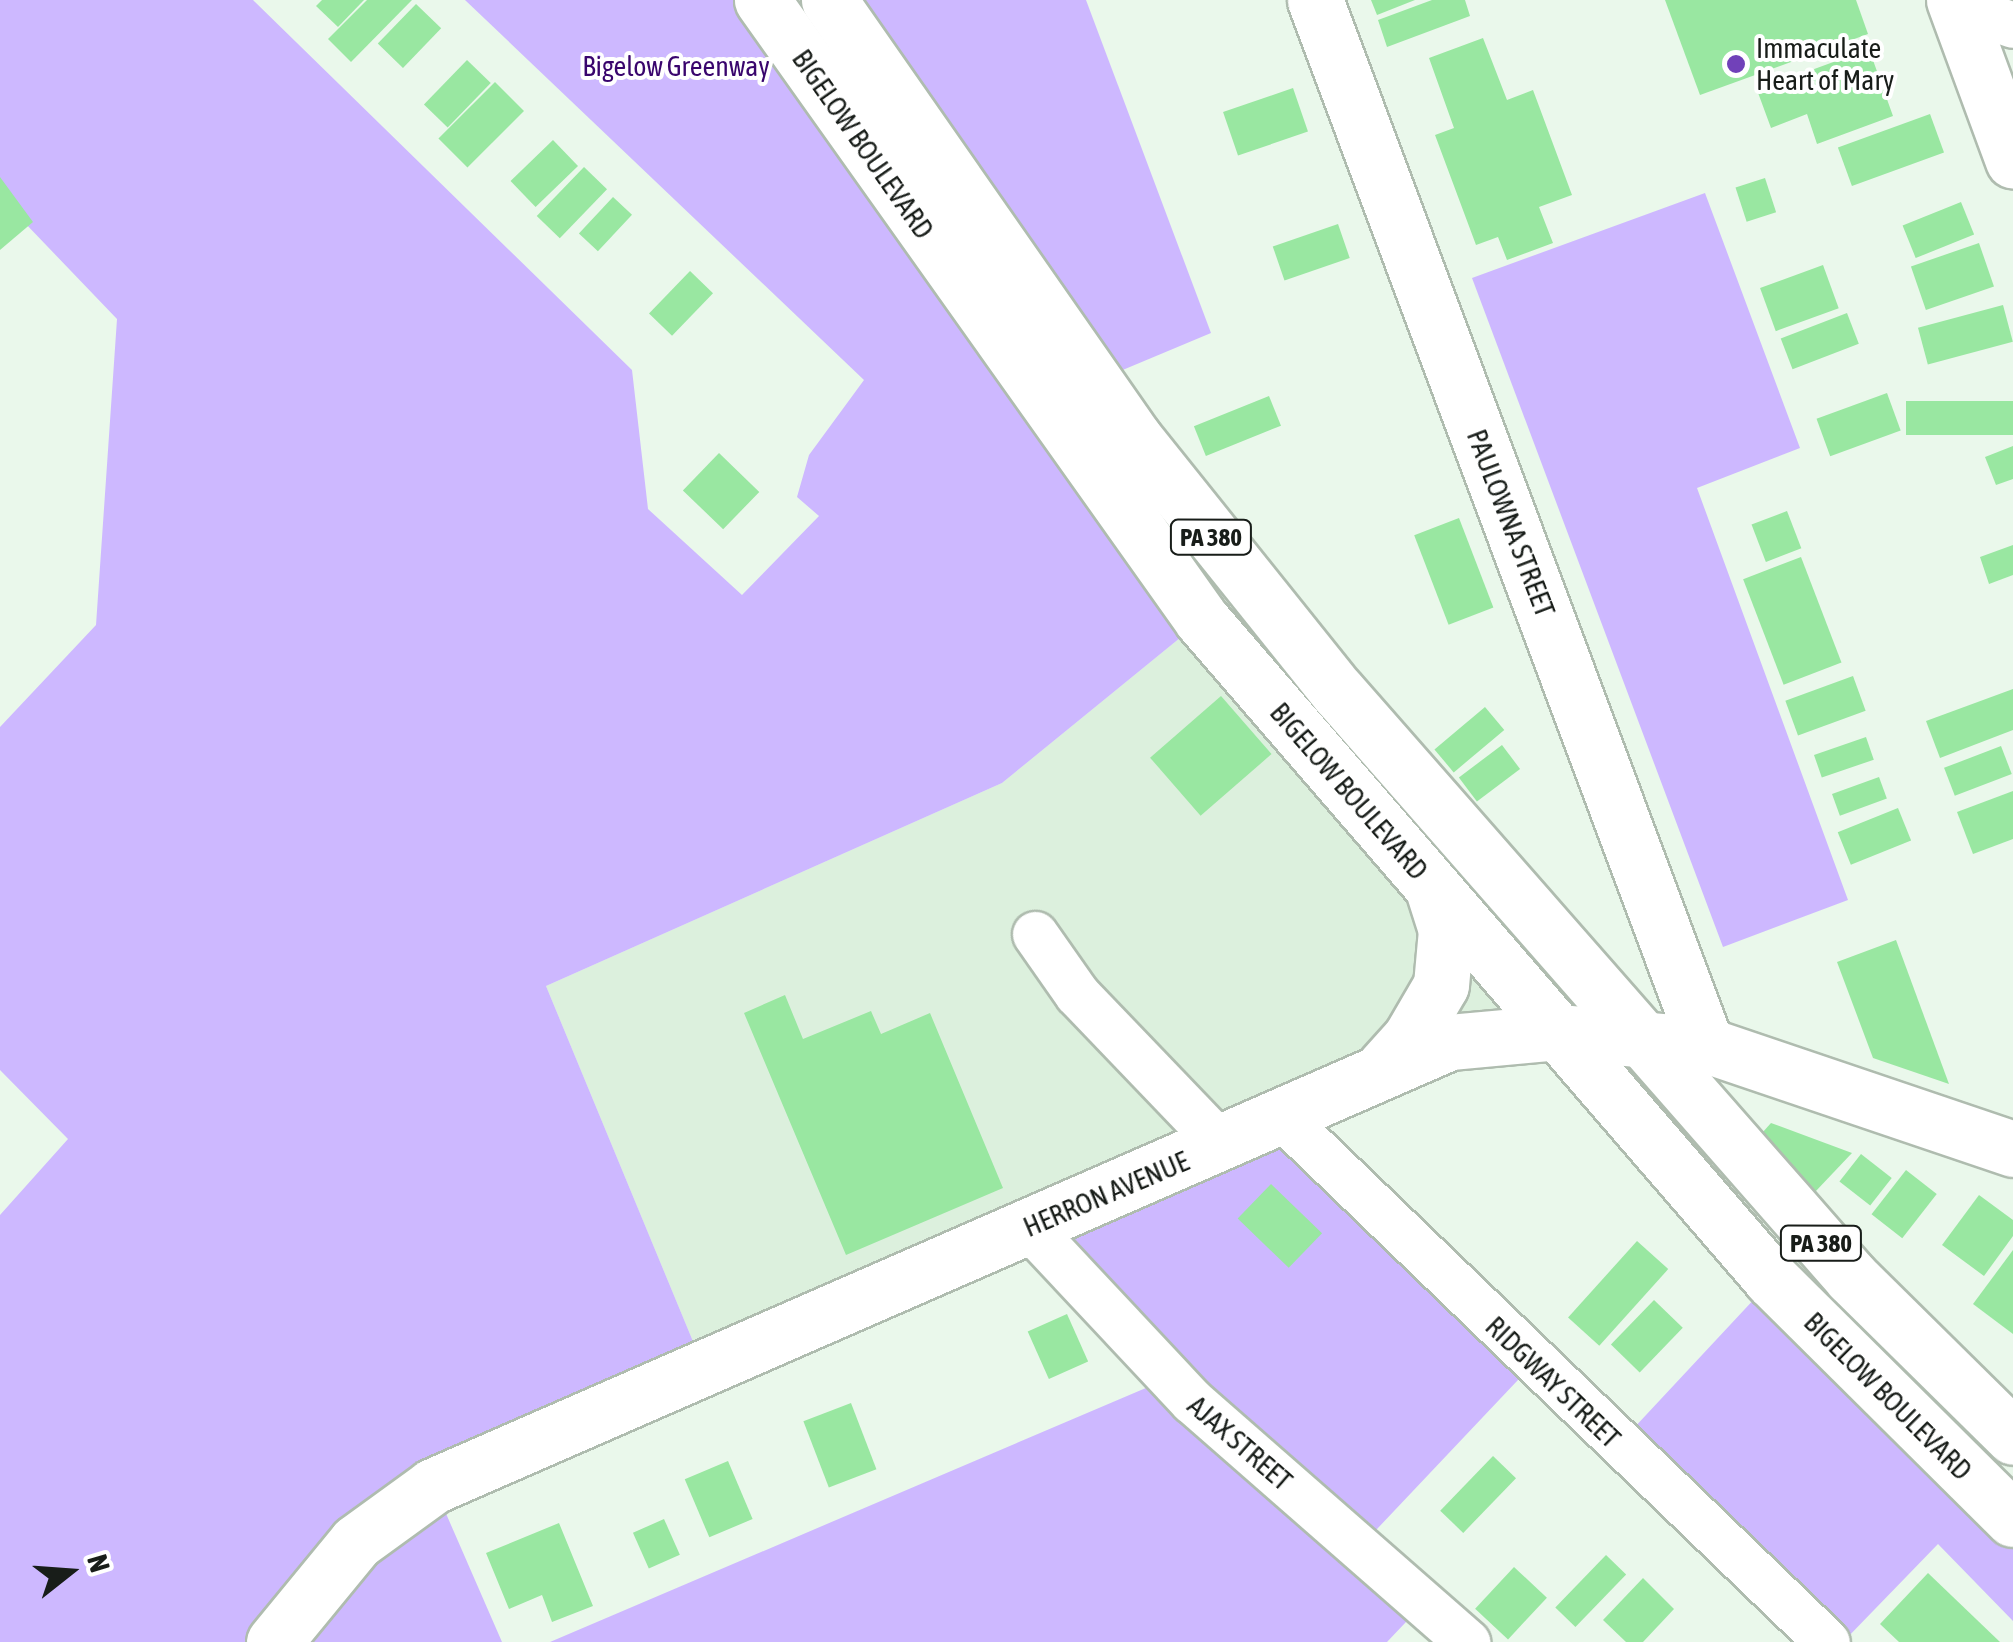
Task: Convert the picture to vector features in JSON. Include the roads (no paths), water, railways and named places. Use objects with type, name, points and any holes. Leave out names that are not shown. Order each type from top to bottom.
[{"type":"main road","name":"BIGELOW BOULEVARD","points":[[762,0],[1202,620],[1772,1280],[2013,1519]]},
{"type":"main road","name":"BIGELOW BOULEVARD","points":[[828,0],[1134,440],[1338,692],[1852,1278],[2013,1437]]},
{"type":"main road","name":"PAULOWNA STREET","points":[[1315,0],[1706,1045]]},
{"type":"main road","points":[[1956,2],[2012,153]]},
{"type":"main road","points":[[1384,1067],[1410,1038],[1441,985],[1446,930],[1434,889]]},
{"type":"main road","name":"HERRON AVENUE","points":[[274,1642],[356,1542],[433,1486],[1283,1118],[1384,1067],[1468,1038],[1558,1032],[1706,1045],[2013,1149]]},
{"type":"street","points":[[1956,2],[2013,25]]},
{"type":"street","points":[[1034,934],[1076,994],[1222,1144]]},
{"type":"street","name":"RIDGWAY STREET","points":[[1283,1118],[1827,1642]]},
{"type":"street","name":"AJAX STREET","points":[[1030,1227],[1192,1401],[1467,1642]]},
{"type":"place","name":"Immaculate Heart of Mary","points":[[1736,64]]},
{"type":"park label","name":"Bigelow Greenway","points":[[676,66]]}]
